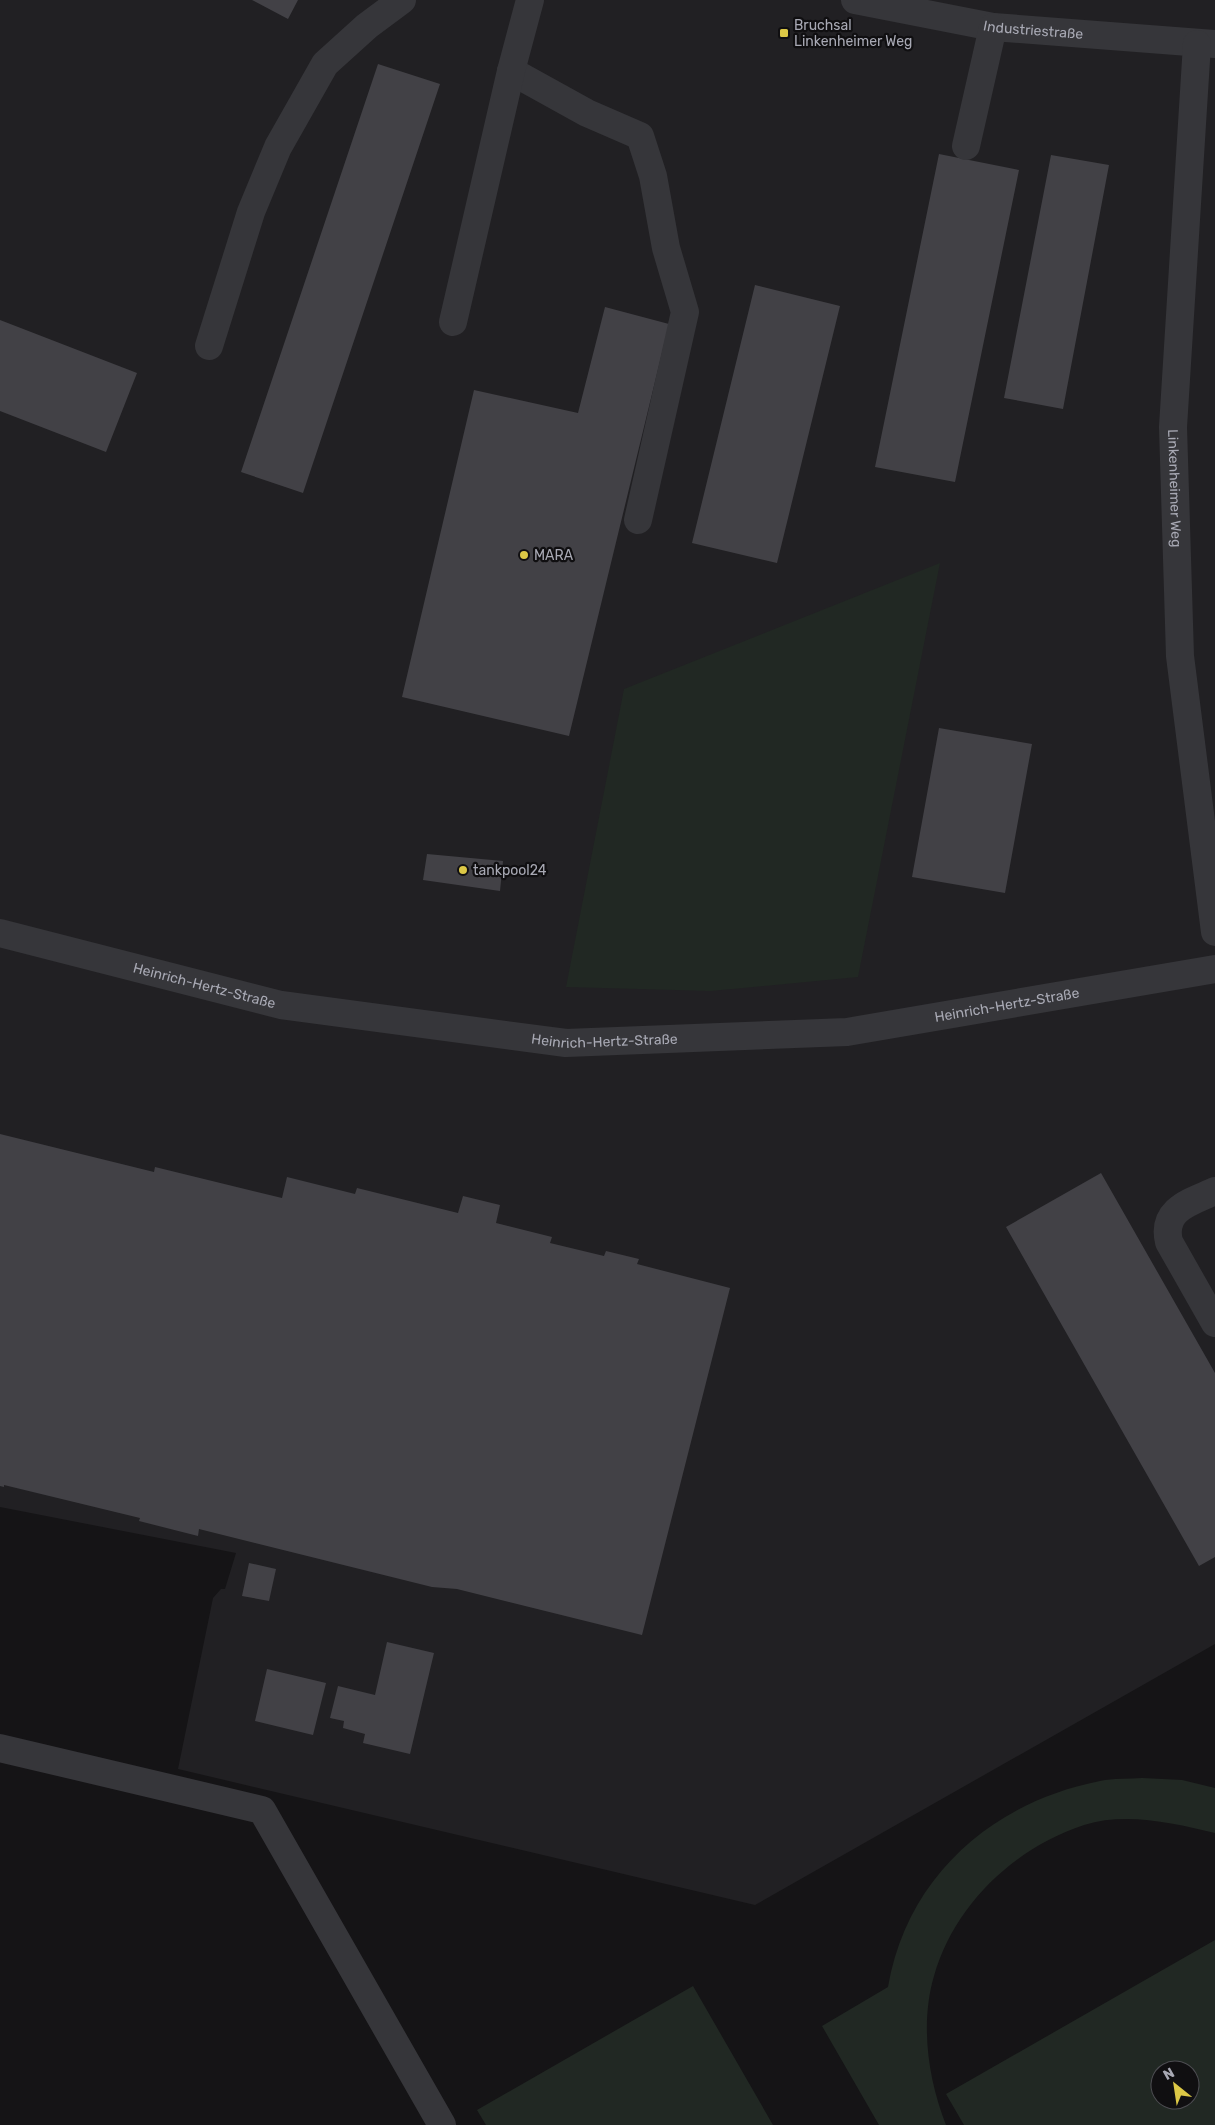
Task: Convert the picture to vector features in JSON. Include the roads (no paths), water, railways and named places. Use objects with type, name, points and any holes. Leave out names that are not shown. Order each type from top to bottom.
[{"type":"street","points":[[209,346],[251,212],[278,147],[325,64],[367,26],[402,0]]},
{"type":"street","points":[[453,322],[511,71],[530,0]]},
{"type":"street","name":"Industriestraße","points":[[855,0],[993,27],[1206,44]]},
{"type":"street","points":[[966,146],[993,27]]},
{"type":"street","name":"Linkenheimer Weg","points":[[1206,44],[1173,428],[1180,656],[1215,932]]},
{"type":"street","points":[[511,71],[587,113],[640,136],[653,176],[666,248],[685,312],[638,520]]},
{"type":"street","name":"Heinrich-Hertz-Straße","points":[[0,933],[281,1005],[566,1043],[846,1032],[1215,969]]},
{"type":"street","points":[[1215,1191],[1183,1206],[1167,1224],[1166,1231],[1169,1242],[1215,1323]]},
{"type":"street","points":[[0,1748],[262,1810],[442,2125]]},
{"type":"place","name":"Bruchsal Linkenheimer Weg","points":[[784,33]]},
{"type":"place","name":"MARA","points":[[524,555]]},
{"type":"place","name":"tankpool24","points":[[463,870]]}]
